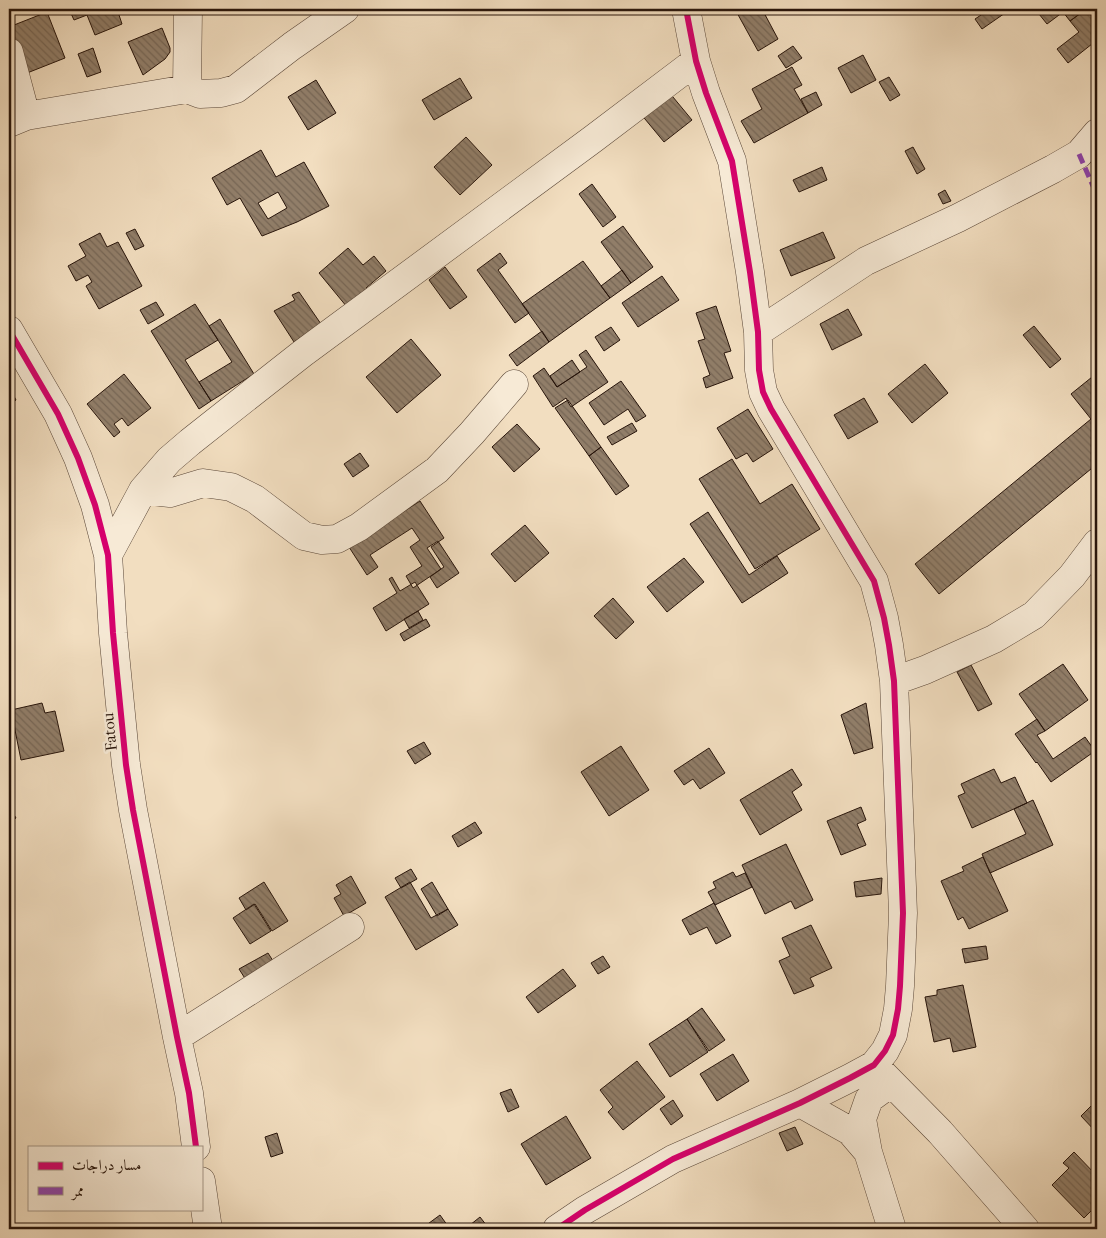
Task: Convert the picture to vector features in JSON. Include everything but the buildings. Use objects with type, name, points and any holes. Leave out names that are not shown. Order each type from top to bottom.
[{"type":"street","points":[[187,89],[188,9]]},
{"type":"street","points":[[9,52],[17,120],[187,89],[200,94],[221,93],[236,89],[292,46],[345,9]]},
{"type":"street","points":[[693,12],[696,61],[732,162],[750,272],[758,332],[759,370],[763,392],[771,409],[874,581],[890,645],[894,681],[903,913],[900,986],[893,1035],[885,1051],[882,1074],[868,1099],[862,1119],[868,1152],[892,1229]]},
{"type":"street","points":[[108,554],[143,490],[170,460],[190,442],[303,353],[696,61]]},
{"type":"street","points":[[758,332],[866,260],[958,218],[1079,154],[1097,133]]},
{"type":"street","name":"Fatou","points":[[9,330],[58,414],[78,458],[95,505],[108,554],[126,765],[133,810],[189,1093],[196,1146]]},
{"type":"street","points":[[143,490],[170,493],[203,484],[231,487],[255,499],[304,536],[322,540],[337,539],[359,528],[437,470],[514,384]]},
{"type":"street","points":[[894,681],[925,670],[994,639],[1034,614],[1072,576],[1097,543]]},
{"type":"street","points":[[177,1037],[350,927]]},
{"type":"street","points":[[557,1229],[585,1210],[673,1158],[800,1103],[850,1078],[882,1074]]},
{"type":"street","points":[[882,1074],[940,1132],[1025,1229]]},
{"type":"street","points":[[800,1103],[850,1131],[868,1152]]},
{"type":"street","points":[[202,1188],[208,1229]]},
{"type":"marked path","points":[[1079,154],[1097,195]]},
{"type":"cycle path","points":[[557,1229],[585,1210],[673,1159],[800,1103],[874,1065],[885,1051],[893,1035],[898,1009],[903,913],[894,681],[884,618],[874,581],[771,409],[763,392],[759,370],[758,332],[750,272],[732,161],[696,61],[686,9]]},
{"type":"cycle path","points":[[9,330],[58,414],[78,458],[95,505],[108,555],[113,633],[126,765],[133,810],[189,1093],[196,1146]]}]
